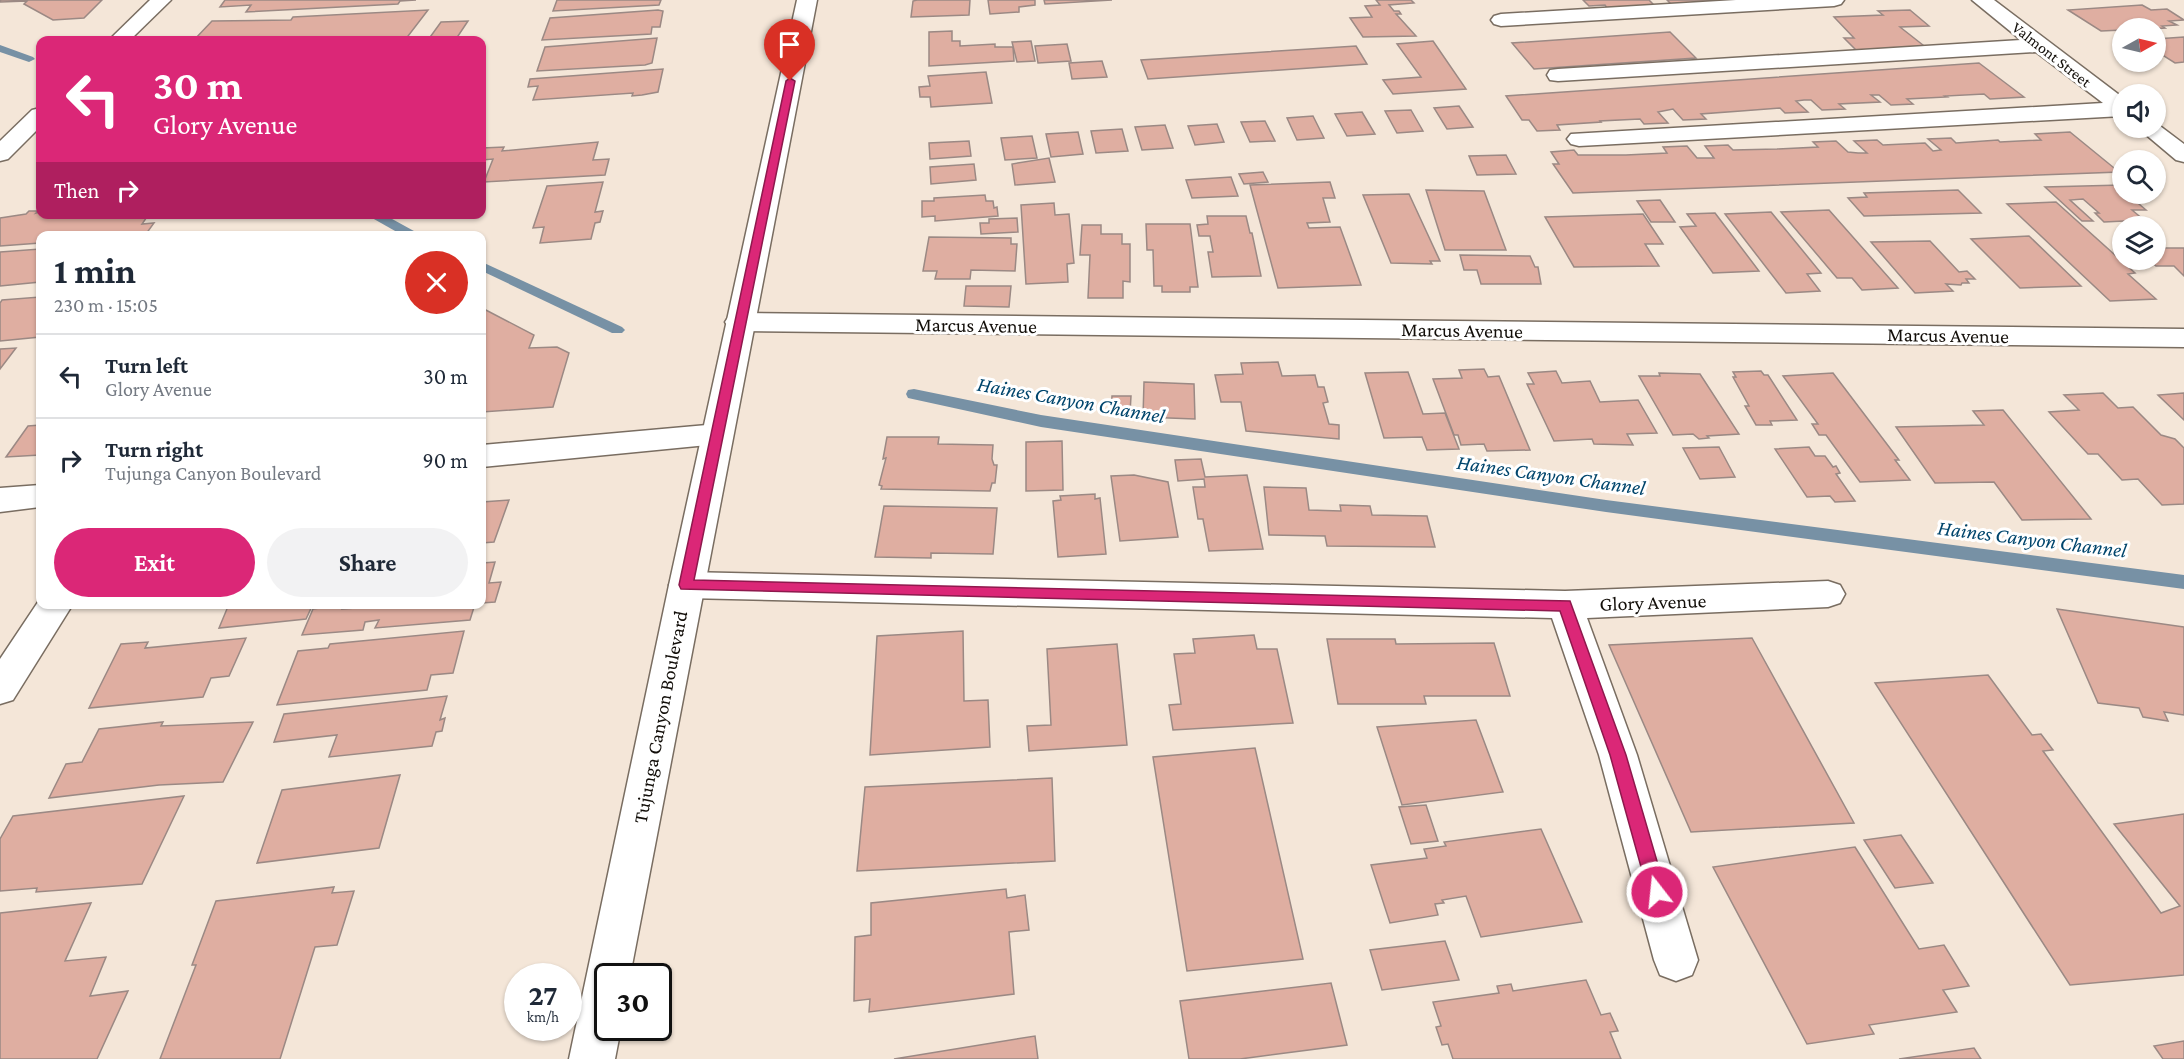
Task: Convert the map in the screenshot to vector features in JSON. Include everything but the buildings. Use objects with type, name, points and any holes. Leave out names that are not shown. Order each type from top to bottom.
[{"type":"street","points":[[123,36],[161,0]]},
{"type":"street","name":"Tujunga Canyon Boulevard","points":[[611,963],[739,322],[807,0]]},
{"type":"street","points":[[1501,20],[1834,0]]},
{"type":"street","name":"Valmont Street","points":[[1983,0],[2112,100]]},
{"type":"street","points":[[1558,75],[2041,45]]},
{"type":"street","points":[[1579,139],[2112,109]]},
{"type":"street","points":[[0,154],[36,119]]},
{"type":"street","points":[[2162,138],[2184,155]]},
{"type":"street","name":"Marcus Avenue","points":[[739,322],[2184,338]]},
{"type":"street","points":[[486,456],[718,434]]},
{"type":"street","points":[[0,500],[36,496]]},
{"type":"street","name":"Glory Avenue","points":[[686,585],[1565,605],[1828,594]]},
{"type":"street","points":[[1565,605],[1618,755],[1677,960]]},
{"type":"street","points":[[0,689],[53,609]]},
{"type":"street","name":"Tujunga Canyon Boulevard","points":[[592,1059],[596,1041]]},
{"type":"waterway","name":"Haines Canyon Channel","points":[[0,48],[29,59]]},
{"type":"waterway","name":"Haines Canyon Channel","points":[[381,219],[406,231]]},
{"type":"waterway","name":"Haines Canyon Channel","points":[[486,268],[617,330]]},
{"type":"waterway","name":"Haines Canyon Channel","points":[[914,394],[1041,421],[1606,506],[2184,582]]},
{"type":"route","points":[[790,81],[686,585],[1565,605],[1618,755],[1657,892]]}]
